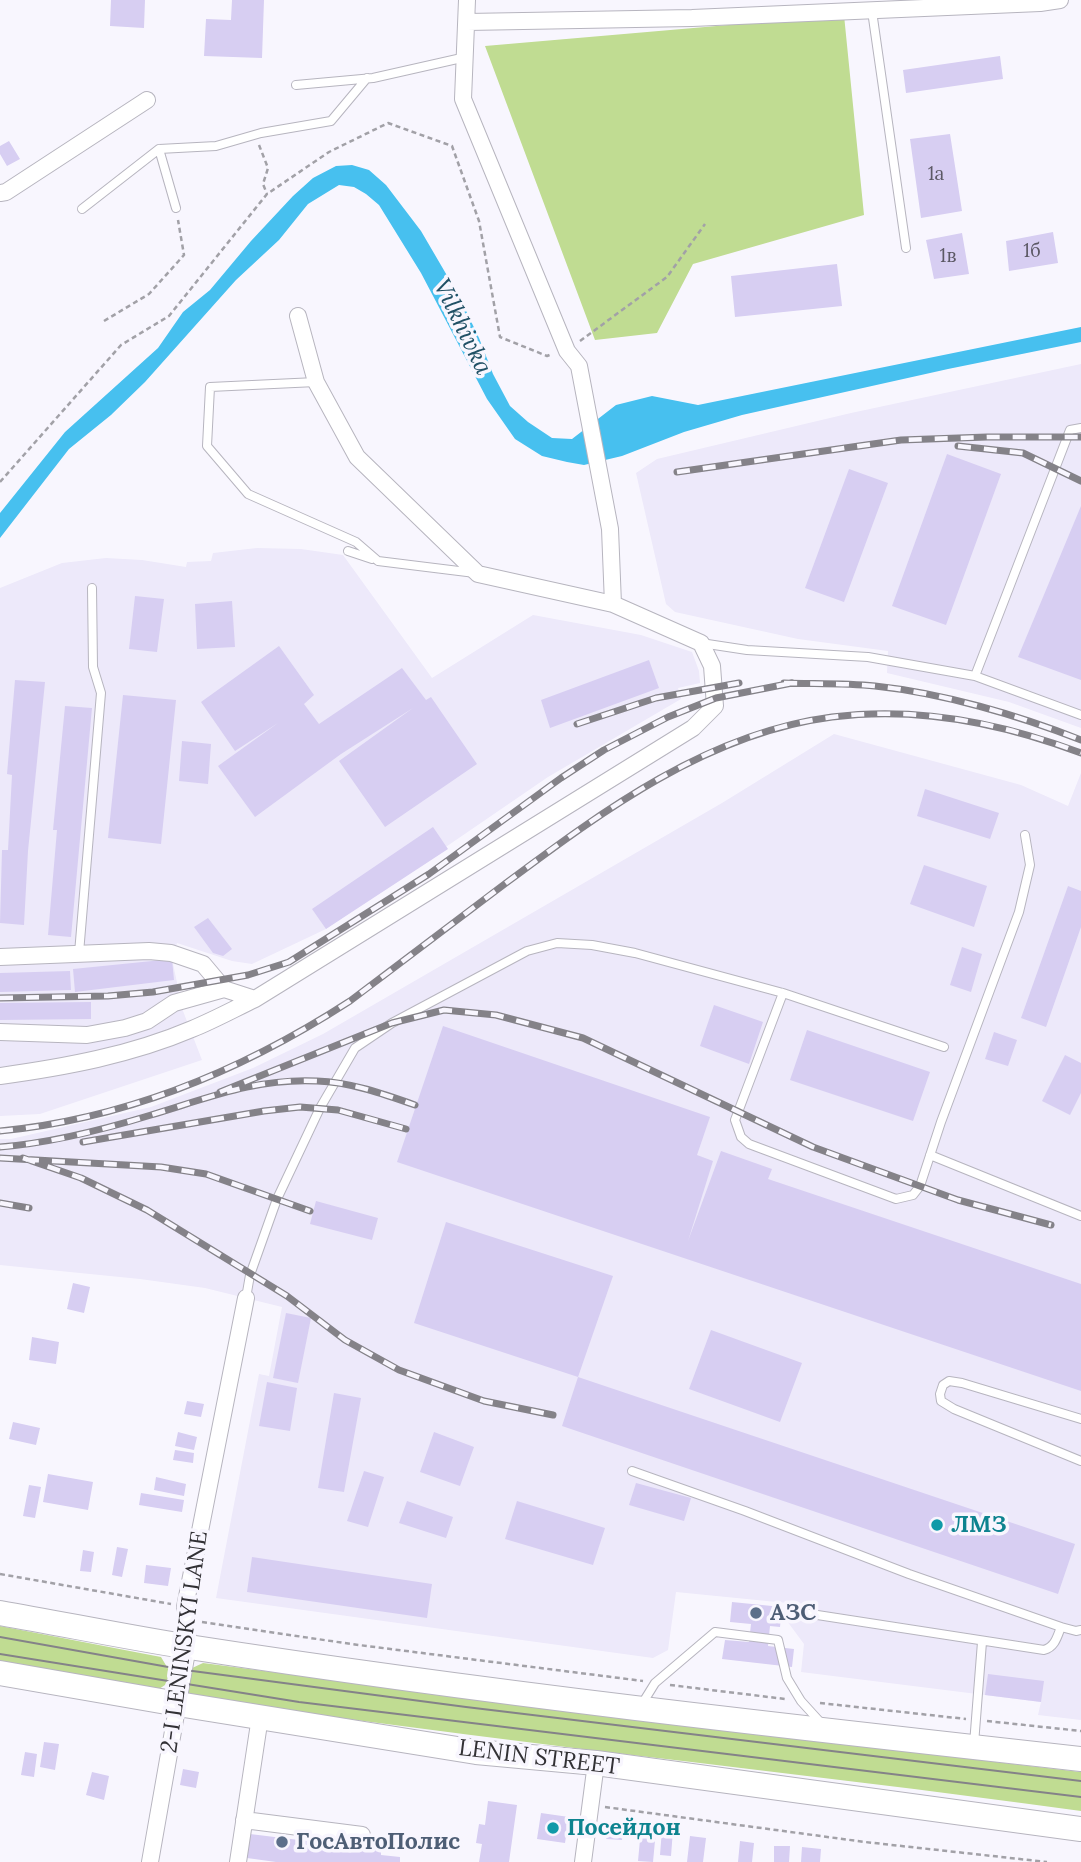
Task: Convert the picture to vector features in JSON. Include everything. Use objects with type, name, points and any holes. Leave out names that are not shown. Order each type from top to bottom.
[{"type":"main road","points":[[0,1613],[188,1646],[639,1708],[1081,1759]]},
{"type":"main road","name":"LENIN STREET","points":[[0,1672],[476,1752],[596,1763],[1081,1829]]},
{"type":"street","points":[[467,0],[463,99],[567,351],[579,366],[610,529],[613,604]]},
{"type":"street","points":[[467,22],[692,18],[1060,0]]},
{"type":"street","points":[[0,192],[6,192],[147,100]]},
{"type":"street","points":[[0,1076],[115,1055],[192,1030],[255,999],[693,728],[715,706],[712,666],[701,643],[613,604],[478,574],[356,457],[316,382],[298,316]]},
{"type":"street","points":[[0,957],[149,951],[171,953],[203,964],[224,989],[255,999]]},
{"type":"street","points":[[0,1032],[87,1035],[125,1028],[147,1021],[174,1003],[224,989]]},
{"type":"street","name":"2-I LENINSKYI LANE","points":[[150,1862],[188,1646],[185,1613],[246,1298]]},
{"type":"street","points":[[237,1862],[260,1717]]},
{"type":"street","points":[[583,1862],[596,1763]]},
{"type":"street","points":[[244,1820],[362,1835]]},
{"type":"lane","points":[[872,11],[906,248]]},
{"type":"lane","points":[[296,85],[366,78],[466,57]]},
{"type":"lane","points":[[82,209],[159,149],[216,146],[261,133],[331,121],[366,78]]},
{"type":"lane","points":[[159,149],[176,208]]},
{"type":"lane","points":[[316,382],[210,387],[207,446],[248,494],[356,542],[378,561]]},
{"type":"lane","points":[[975,676],[1070,429],[1081,428]]},
{"type":"lane","points":[[348,551],[378,561],[478,574]]},
{"type":"lane","points":[[79,953],[101,693],[93,667],[92,588]]},
{"type":"lane","points":[[701,643],[747,650],[868,657],[975,676],[1081,715]]},
{"type":"lane","points":[[783,993],[735,1120],[741,1137],[749,1144],[896,1199],[912,1195],[920,1186],[1020,912],[1030,865],[1025,835]]},
{"type":"lane","points":[[246,1298],[250,1275],[277,1199],[320,1108],[355,1048],[392,1023],[527,951],[557,943],[592,945],[635,953],[783,993],[944,1047]]},
{"type":"lane","points":[[930,1155],[1081,1216]]},
{"type":"lane","points":[[1081,1419],[949,1381],[943,1385],[940,1394],[941,1401],[954,1409],[1081,1461]]},
{"type":"lane","points":[[632,1471],[909,1574],[1061,1627],[1081,1630]]},
{"type":"lane","points":[[798,1612],[1044,1650],[1050,1649],[1055,1643],[1061,1627]]},
{"type":"lane","points":[[639,1708],[655,1683],[715,1632],[778,1640],[787,1678],[801,1701],[828,1731]]},
{"type":"lane","points":[[974,1747],[982,1642]]},
{"type":"path","points":[[0,482],[121,345],[169,316],[267,194],[329,152],[388,122],[452,146],[479,221],[500,337],[547,356],[567,351],[667,277],[705,224]]},
{"type":"path","points":[[261,133],[259,148],[268,168],[263,184],[267,194]]},
{"type":"path","points":[[104,321],[149,294],[184,255],[176,208]]},
{"type":"path","points":[[0,1574],[351,1644],[801,1701],[1081,1731]]},
{"type":"path","points":[[591,1805],[865,1842],[1047,1862]]},
{"type":"shaded area","points":[[1081,364],[1081,728],[1009,702],[887,673],[888,651],[798,639],[675,612],[666,604],[636,473],[657,459],[851,413]]},
{"type":"shaded area","points":[[257,548],[301,549],[343,555],[432,678],[533,615],[641,635],[692,652],[700,683],[678,688],[681,699],[548,777],[326,929],[252,964],[232,961],[177,943],[172,959],[183,1011],[202,1060],[40,1114],[0,1116],[0,588],[62,563],[106,558],[186,567],[187,562],[211,561],[213,553]]},
{"type":"shaded area","points":[[834,734],[1021,785],[1068,806],[1081,773],[1081,1720],[1038,1715],[1041,1702],[801,1672],[804,1644],[787,1621],[787,1603],[676,1592],[668,1650],[653,1658],[216,1598],[259,1374],[269,1376],[282,1307],[205,1288],[0,1265],[0,1139],[11,1139],[151,1107],[253,1068],[323,1034],[722,803]]},
{"type":"green space","points":[[844,15],[864,215],[693,264],[657,333],[595,340],[485,46]]},
{"type":"green space","points":[[0,1626],[161,1657],[170,1672],[165,1685],[159,1689],[0,1662]]},
{"type":"green space","points":[[203,1663],[648,1721],[1081,1772],[1081,1811],[413,1728],[191,1696],[187,1692],[190,1669]]},
{"type":"water","name":"Vilkhivka","points":[[352,165],[369,170],[386,185],[421,231],[459,296],[510,406],[552,438],[572,439],[616,405],[652,396],[698,405],[1081,327],[1081,342],[742,415],[684,432],[622,456],[584,465],[567,462],[542,456],[515,439],[487,399],[421,273],[379,205],[354,187],[339,185],[308,204],[279,240],[236,280],[145,382],[111,415],[69,449],[0,538],[0,513],[65,432],[158,348],[183,312],[210,290],[293,196],[313,178],[336,166]]},
{"type":"building","points":[[111,0],[145,0],[144,28],[110,26]]},
{"type":"building","points":[[232,0],[264,0],[262,58],[204,56],[206,19],[231,20]]},
{"type":"building","points":[[1000,56],[1003,79],[906,93],[903,70]]},
{"type":"building","points":[[950,134],[962,211],[921,218],[910,139]]},
{"type":"building","points":[[9,141],[20,159],[7,166],[0,154],[0,146]]},
{"type":"building","points":[[1053,232],[1058,263],[1009,271],[1006,241]]},
{"type":"building","points":[[962,233],[969,274],[934,279],[926,240]]},
{"type":"building","points":[[837,264],[842,306],[735,317],[731,276]]},
{"type":"building","points":[[947,454],[1001,474],[946,625],[892,606]]},
{"type":"building","points":[[849,469],[888,483],[844,602],[805,588]]},
{"type":"building","points":[[1081,506],[1081,680],[1018,657]]},
{"type":"building","points":[[135,596],[164,599],[157,652],[129,649]]},
{"type":"building","points":[[232,601],[235,647],[197,649],[195,604]]},
{"type":"building","points":[[279,646],[314,695],[304,704],[319,724],[402,668],[426,700],[431,697],[477,764],[385,827],[339,761],[413,708],[341,754],[255,817],[218,766],[278,723],[235,751],[201,702]]},
{"type":"building","points":[[649,660],[659,688],[550,728],[541,700]]},
{"type":"building","points":[[15,680],[45,682],[28,851],[24,925],[0,923],[2,850],[8,850],[12,775],[7,774]]},
{"type":"building","points":[[123,695],[176,700],[161,844],[108,838]]},
{"type":"building","points":[[65,706],[92,708],[71,937],[48,935],[57,830],[53,830]]},
{"type":"building","points":[[182,741],[211,744],[208,784],[179,781]]},
{"type":"building","points":[[925,789],[999,813],[990,839],[917,816]]},
{"type":"building","points":[[433,827],[448,849],[326,929],[312,909]]},
{"type":"building","points":[[924,865],[987,886],[974,927],[910,904]]},
{"type":"building","points":[[1068,886],[1081,891],[1081,927],[1046,1027],[1021,1018]]},
{"type":"building","points":[[208,918],[232,949],[223,956],[213,953],[194,927]]},
{"type":"building","points":[[962,947],[982,954],[971,992],[950,985]]},
{"type":"building","points":[[172,959],[174,980],[75,992],[73,969]]},
{"type":"building","points":[[70,971],[71,990],[0,992],[0,973]]},
{"type":"building","points":[[91,1002],[91,1019],[0,1020],[0,1003]]},
{"type":"building","points":[[714,1005],[763,1022],[749,1064],[700,1046]]},
{"type":"building","points":[[443,1026],[710,1117],[697,1155],[713,1161],[688,1241],[721,1151],[772,1169],[768,1179],[1081,1284],[1081,1391],[397,1162]]},
{"type":"building","points":[[807,1030],[930,1072],[913,1121],[790,1080]]},
{"type":"building","points":[[994,1032],[1017,1040],[1008,1066],[985,1059]]},
{"type":"building","points":[[1065,1055],[1081,1063],[1081,1093],[1070,1115],[1042,1101]]},
{"type":"building","points":[[316,1201],[378,1218],[372,1240],[310,1224]]},
{"type":"building","points":[[446,1222],[613,1276],[578,1377],[414,1323]]},
{"type":"building","points":[[73,1283],[90,1287],[84,1313],[67,1309]]},
{"type":"building","points":[[286,1313],[311,1318],[298,1383],[273,1378]]},
{"type":"building","points":[[711,1330],[802,1363],[780,1422],[689,1389]]},
{"type":"building","points":[[32,1337],[59,1342],[56,1364],[29,1360]]},
{"type":"building","points":[[578,1377],[1075,1544],[1058,1594],[562,1426]]},
{"type":"building","points":[[267,1382],[297,1388],[290,1431],[259,1426]]},
{"type":"building","points":[[334,1393],[361,1398],[344,1492],[318,1488]]},
{"type":"building","points":[[187,1401],[204,1404],[201,1417],[184,1414]]},
{"type":"building","points":[[13,1422],[40,1428],[36,1445],[9,1439]]},
{"type":"building","points":[[178,1432],[197,1437],[194,1450],[175,1446]]},
{"type":"building","points":[[434,1432],[474,1447],[460,1486],[420,1472]]},
{"type":"building","points":[[175,1450],[194,1453],[193,1463],[173,1460]]},
{"type":"building","points":[[364,1471],[384,1477],[368,1527],[347,1521]]},
{"type":"building","points":[[48,1474],[93,1482],[88,1510],[43,1502]]},
{"type":"building","points":[[156,1477],[186,1484],[184,1496],[154,1490]]},
{"type":"building","points":[[636,1483],[691,1498],[684,1521],[629,1505]]},
{"type":"building","points":[[29,1485],[41,1487],[35,1518],[23,1516]]},
{"type":"building","points":[[141,1493],[184,1500],[182,1512],[139,1505]]},
{"type":"building","points":[[407,1501],[453,1517],[446,1538],[399,1523]]},
{"type":"building","points":[[517,1501],[605,1528],[593,1565],[505,1539]]},
{"type":"building","points":[[117,1547],[128,1549],[122,1577],[112,1575]]},
{"type":"building","points":[[83,1550],[94,1552],[91,1572],[80,1571]]},
{"type":"building","points":[[252,1557],[432,1584],[427,1618],[247,1592]]},
{"type":"building","points":[[146,1565],[171,1568],[168,1586],[144,1583]]},
{"type":"building","points":[[732,1602],[782,1607],[780,1627],[770,1626],[768,1646],[794,1649],[792,1667],[722,1659],[725,1640],[749,1642],[751,1624],[730,1622]]},
{"type":"building","points":[[988,1674],[1044,1681],[1041,1702],[985,1695]]},
{"type":"building","points":[[44,1742],[59,1744],[55,1770],[40,1767]]},
{"type":"building","points":[[25,1752],[37,1754],[34,1777],[21,1775]]},
{"type":"building","points":[[183,1769],[199,1772],[196,1788],[180,1785]]},
{"type":"building","points":[[92,1772],[109,1776],[104,1800],[86,1795]]},
{"type":"building","points":[[488,1801],[517,1805],[509,1862],[479,1862],[482,1844],[476,1843],[479,1824],[485,1825]]},
{"type":"building","name":"Посейдон","points":[[541,1813],[569,1817],[565,1843],[537,1839]]},
{"type":"building","points":[[607,1821],[624,1822],[622,1840],[606,1839]]},
{"type":"building","points":[[641,1829],[656,1830],[653,1862],[638,1861]]},
{"type":"building","points":[[662,1829],[673,1830],[671,1856],[660,1855]]},
{"type":"building","name":"ГосАвтоПолис","points":[[250,1834],[381,1850],[381,1855],[400,1857],[400,1862],[276,1862],[247,1858]]},
{"type":"building","points":[[690,1836],[706,1838],[703,1862],[687,1862]]},
{"type":"building","points":[[740,1841],[754,1843],[752,1862],[738,1862]]},
{"type":"building","points":[[774,1846],[790,1846],[789,1862],[774,1862]]},
{"type":"building","points":[[802,1847],[821,1849],[820,1862],[801,1862]]},
{"type":"tram line","points":[[0,1637],[185,1670],[466,1707],[1081,1781]]},
{"type":"tram line","points":[[0,1654],[299,1702],[1081,1797]]},
{"type":"railway","points":[[677,472],[901,440],[1081,437]]},
{"type":"railway","points":[[958,446],[1023,453],[1081,481]]},
{"type":"railway","points":[[577,724],[656,698],[739,683]]},
{"type":"railway","points":[[784,683],[901,689],[1006,714],[1081,740]]},
{"type":"railway","points":[[0,998],[108,996],[153,992],[248,975],[289,962],[429,874],[604,750],[668,717],[716,698],[792,683]]},
{"type":"railway","points":[[0,1131],[47,1125],[138,1103],[226,1069],[269,1048],[350,1001],[543,856],[620,803],[700,757],[743,739],[786,726],[832,717],[896,714],[990,726],[1021,733],[1081,753]]},
{"type":"railway","points":[[220,1092],[392,1023],[444,1010],[496,1015],[583,1038],[813,1147],[958,1200],[1051,1225]]},
{"type":"railway","points":[[0,1147],[76,1135],[133,1121],[232,1090],[273,1083],[317,1081],[342,1084],[415,1105]]},
{"type":"railway","points":[[83,1142],[300,1107],[338,1110],[406,1129]]},
{"type":"railway","points":[[0,1158],[161,1167],[206,1174],[310,1211]]},
{"type":"railway","points":[[23,1158],[81,1178],[147,1210],[287,1296],[345,1340],[399,1370],[484,1401],[553,1415]]},
{"type":"railway","points":[[0,1203],[29,1208]]},
{"type":"place","name":"ЛМЗ","points":[[937,1525]]},
{"type":"place","name":"АЗС","points":[[756,1613]]},
{"type":"place","name":"Посейдон","points":[[553,1828]]},
{"type":"place","name":"ГосАвтоПолис","points":[[282,1842]]}]
